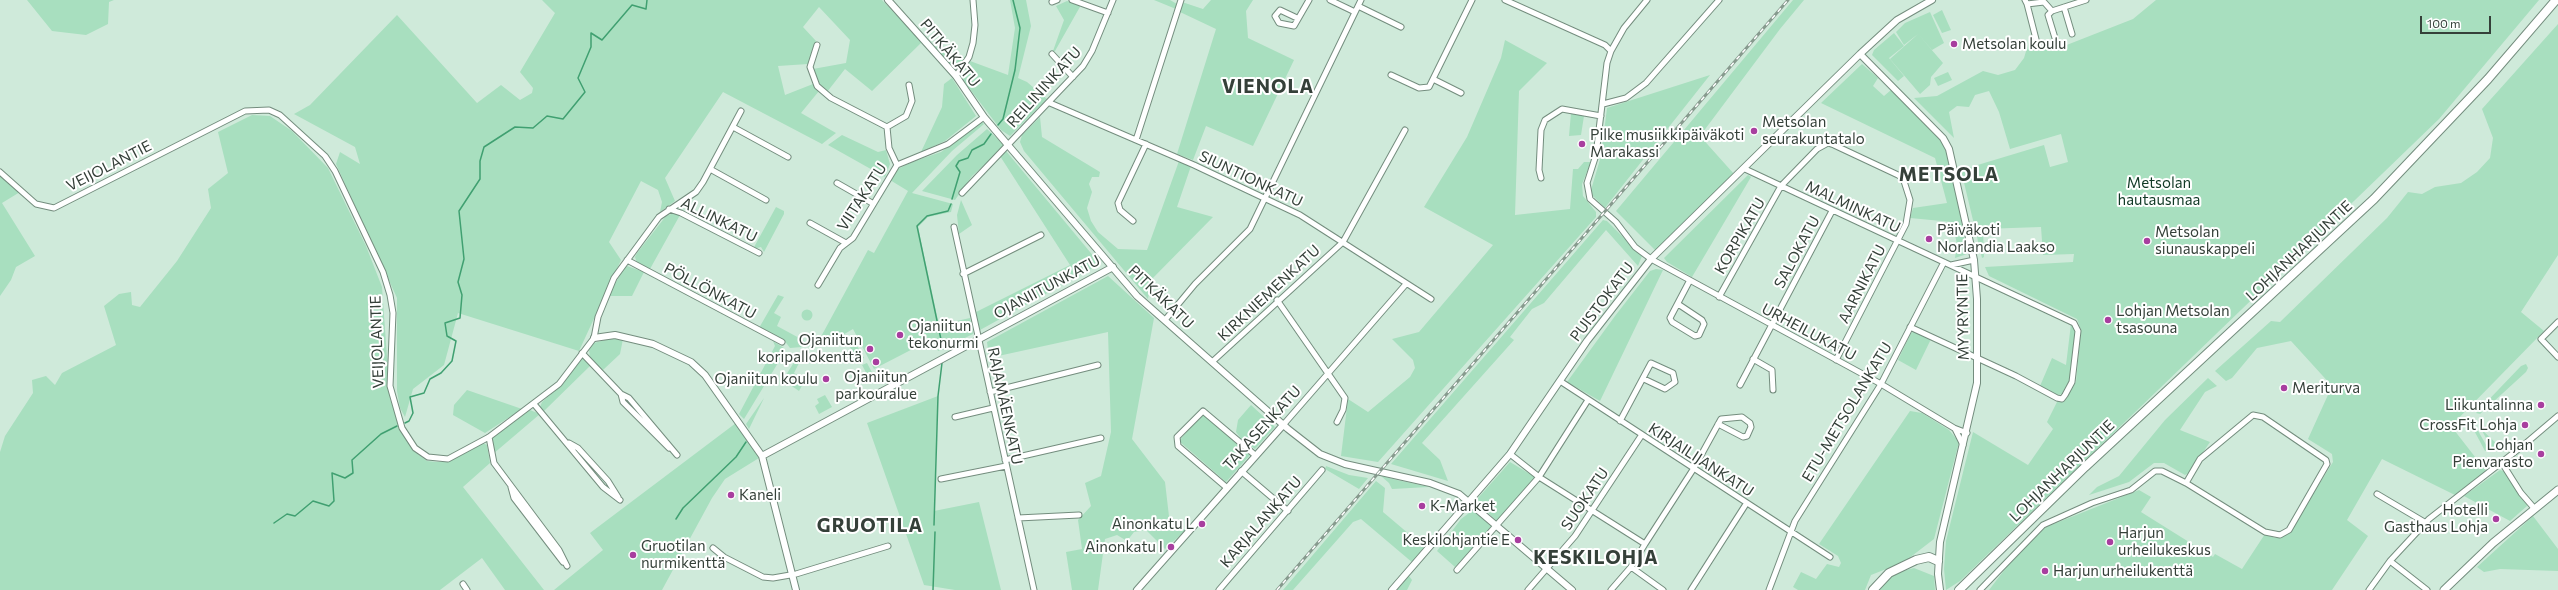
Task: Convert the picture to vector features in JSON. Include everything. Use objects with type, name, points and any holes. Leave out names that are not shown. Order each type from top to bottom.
[{"type":"highway","name":"LOHJANHARJUNTIE","points":[[1960,590],[2097,457],[2374,199],[2483,85],[2556,0]]},
{"type":"highway","points":[[1873,590],[1889,573],[1910,563],[1929,564],[1938,561]]},
{"type":"main road","points":[[2444,590],[2493,543],[2534,508],[2558,490]]},
{"type":"street","name":"PITKÄKATU","points":[[888,0],[956,76],[984,117],[1113,266],[1137,296],[1212,362],[1320,454],[1345,464],[1449,489],[1468,501],[1572,590]]},
{"type":"street","points":[[956,76],[969,57],[973,43],[975,25],[973,0]]},
{"type":"street","points":[[1072,0],[1108,13]]},
{"type":"street","name":"REILININKATU","points":[[962,193],[976,176],[1050,103],[1073,77],[1092,51],[1113,0]]},
{"type":"street","points":[[1136,140],[1181,0]]},
{"type":"street","points":[[1297,18],[1309,0]]},
{"type":"street","points":[[1330,0],[1355,12]]},
{"type":"street","points":[[1165,320],[1196,284],[1245,235],[1266,198],[1361,0]]},
{"type":"street","points":[[1391,75],[1425,89],[1433,79],[1472,0]]},
{"type":"street","points":[[1505,0],[1605,45],[1611,51]]},
{"type":"street","points":[[1541,178],[1539,170],[1541,130],[1545,120],[1562,109],[1601,116],[1606,72],[1611,51],[1624,28],[1647,0]]},
{"type":"street","points":[[1603,104],[1626,98],[1646,83],[1718,0]]},
{"type":"street","name":"PUISTOKATU","points":[[1392,590],[1510,454],[1600,323],[1651,259],[1745,169],[1860,54],[1897,20],[1932,0]]},
{"type":"street","points":[[2055,38],[2048,14],[2052,11],[2086,0]]},
{"type":"street","points":[[2037,43],[2026,2],[2044,2],[2052,11]]},
{"type":"street","points":[[1358,6],[1401,27]]},
{"type":"street","points":[[2064,7],[2072,34]]},
{"type":"street","points":[[817,45],[810,67],[818,86],[831,98],[886,127]]},
{"type":"street","points":[[1052,54],[1073,77]]},
{"type":"street","name":"MYYRYNTIE","points":[[1860,54],[1938,133],[1949,148],[1974,260],[1976,278],[1978,359],[1975,397],[1943,527],[1938,561],[1940,590]]},
{"type":"street","points":[[1433,79],[1461,93]]},
{"type":"street","points":[[886,127],[906,116],[912,101],[909,85]]},
{"type":"street","name":"SIUNTIONKATU","points":[[1050,103],[1146,144],[1266,198],[1300,215],[1431,299]]},
{"type":"street","name":"VEIJOLANTIE","points":[[0,172],[36,204],[54,208],[245,111],[269,110],[280,115],[325,156],[335,171],[383,272],[390,295],[392,313],[390,386],[397,415],[415,448],[428,457],[448,459],[489,437],[559,384],[594,338]]},
{"type":"street","points":[[741,111],[696,192],[669,209],[660,217],[627,260],[607,293],[594,338],[615,335],[640,340],[691,362],[705,375],[762,456],[796,590]]},
{"type":"street","name":"URHEILUKATU","points":[[1601,116],[1596,155],[1587,183],[1588,195],[1600,210],[1616,222],[1635,247],[1651,259],[1881,384],[1954,428],[1967,433]]},
{"type":"street","name":"VIITAKATU","points":[[818,285],[846,243],[853,238],[872,202],[897,165],[943,147],[984,117]]},
{"type":"street","points":[[733,127],[788,157]]},
{"type":"street","points":[[886,127],[889,148],[897,165]]},
{"type":"street","name":"KIRKNIEMENKATU","points":[[1212,362],[1343,242],[1405,130]]},
{"type":"street","name":"KORPIKATU","points":[[1719,296],[1781,186],[1817,149],[1828,143],[1903,178],[1910,200],[1906,224],[1897,241]]},
{"type":"street","points":[[1133,221],[1120,210],[1118,203],[1146,144]]},
{"type":"street","points":[[710,169],[766,200]]},
{"type":"street","name":"MALMINKATU","points":[[1745,169],[1832,212],[1951,265],[2067,320],[2074,324],[2078,331],[2072,382],[2062,398],[2057,398],[1978,359]]},
{"type":"street","points":[[837,183],[872,202]]},
{"type":"street","name":"ALLINKATU","points":[[669,209],[681,213],[759,253]]},
{"type":"street","name":"SALOKATU","points":[[1740,385],[1832,212]]},
{"type":"street","points":[[810,223],[846,243]]},
{"type":"street","name":"RAJAMÄENKATU","points":[[954,227],[1034,590]]},
{"type":"street","points":[[964,274],[1041,234]]},
{"type":"street","name":"AARNIKATU","points":[[1836,360],[1897,241]]},
{"type":"street","name":"PÖLLÖNKATU","points":[[627,260],[782,342]]},
{"type":"street","points":[[1951,265],[1974,260]]},
{"type":"street","name":"ETU-METSOLANKATU","points":[[1769,590],[1791,531],[1881,384],[1944,262]]},
{"type":"street","name":"OJANIITUNKATU","points":[[762,456],[1113,266]]},
{"type":"street","points":[[1678,304],[1702,320],[1704,324],[1700,335],[1695,336],[1672,322],[1670,318],[1690,280]]},
{"type":"street","name":"TAKASENKATU","points":[[1138,590],[1226,487],[1329,374],[1406,284]]},
{"type":"street","points":[[1278,300],[1345,398],[1343,410],[1338,422]]},
{"type":"street","points":[[2558,322],[2541,339],[2558,357]]},
{"type":"street","points":[[1910,327],[1978,359]]},
{"type":"street","points":[[582,353],[621,394],[629,398],[677,455],[623,402],[621,394]]},
{"type":"street","points":[[1753,359],[1772,370],[1773,390]]},
{"type":"street","points":[[1620,421],[1644,379],[1651,363],[1673,373],[1675,382],[1665,388],[1644,379]]},
{"type":"street","points":[[990,392],[1098,365]]},
{"type":"street","name":"KIRJAILIJANKATU","points":[[1560,381],[1641,436],[1694,468],[1746,504],[1830,557]]},
{"type":"street","points":[[1457,570],[1539,477],[1588,400]]},
{"type":"street","points":[[534,404],[568,442],[574,454],[603,487],[620,500],[608,481],[578,448],[568,442]]},
{"type":"street","points":[[955,417],[993,408]]},
{"type":"street","points":[[1226,487],[1178,446],[1177,437],[1203,411],[1255,455]]},
{"type":"street","points":[[1980,590],[2032,535],[2055,518],[2131,490],[2155,471],[2162,471],[2186,483],[2265,532],[2280,535],[2289,530],[2326,464],[2323,456],[2263,417],[2253,415],[2200,459],[2186,483]]},
{"type":"street","points":[[2369,590],[2390,561],[2426,522],[2502,463],[2558,416]]},
{"type":"street","points":[[1611,590],[1631,567],[1694,468],[1720,419],[1742,417],[1750,423],[1751,427],[1747,436],[1743,437],[1718,424]]},
{"type":"street","points":[[1954,428],[1963,445]]},
{"type":"street","name":"SUOKATU","points":[[1528,590],[1548,568],[1593,511],[1641,436]]},
{"type":"street","points":[[489,437],[494,463],[510,486],[520,495],[559,550],[567,566],[553,552],[514,498],[510,486]]},
{"type":"street","points":[[941,479],[1101,438]]},
{"type":"street","points":[[1510,454],[1539,477],[1645,544]]},
{"type":"street","points":[[2502,463],[2521,492],[2534,508]]},
{"type":"street","name":"KARJALANKATU","points":[[1219,590],[1322,470]]},
{"type":"street","points":[[1241,471],[1288,511]]},
{"type":"street","points":[[2377,494],[2426,522]]},
{"type":"street","points":[[1691,590],[1746,504]]},
{"type":"street","points":[[1018,518],[1078,515]]},
{"type":"street","points":[[713,548],[724,557],[763,577],[772,578],[793,575],[888,546]]},
{"type":"street","points":[[2390,561],[2427,590]]},
{"type":"street","points":[[1631,567],[1663,590]]},
{"type":"street","points":[[463,584],[467,590]]},
{"type":"green space","points":[[27,0],[114,0],[109,2],[108,24],[86,35],[52,31]]},
{"type":"green space","points":[[542,0],[882,0],[922,42],[872,91],[845,69],[827,92],[819,86],[813,69],[846,63],[850,40],[819,7],[803,27],[816,41],[808,64],[778,66],[785,95],[813,84],[819,91],[801,113],[836,133],[822,144],[723,92],[665,178],[675,201],[660,212],[662,202],[658,190],[641,181],[609,242],[621,260],[579,351],[458,313],[444,365],[413,389],[405,417],[400,408],[397,391],[397,298],[336,164],[340,152],[360,164],[355,147],[294,114],[310,105],[397,15],[477,103],[501,85],[520,100],[532,93],[533,88],[520,72],[555,13]]},
{"type":"green space","points":[[1010,0],[1026,0],[1031,26],[1018,78],[1027,82],[1047,99],[1010,136],[1001,130],[963,80],[962,75],[970,61],[1008,75],[1015,28]]},
{"type":"green space","points":[[1154,0],[1170,0],[1177,4],[1176,9]]},
{"type":"green space","points":[[1211,0],[1253,0],[1246,11],[1248,38],[1294,60],[1253,146],[1206,126],[1193,160],[1177,154],[1216,29],[1180,12],[1182,2],[1203,9]]},
{"type":"green space","points":[[1793,0],[1804,0],[1780,29],[1700,136],[1734,174],[1657,252],[1616,211]]},
{"type":"green space","name":"Metsolan hautausmaa","points":[[2156,0],[2539,0],[2439,119],[1960,581],[1946,590],[1944,569],[1946,541],[1973,432],[2028,465],[2053,429],[2047,422],[2058,400],[2066,398],[2076,382],[2081,330],[2077,319],[1989,276],[1985,267],[2073,262],[2074,254],[2043,255],[2041,227],[1983,229],[1984,257],[1982,258],[1961,170],[2044,145],[2050,167],[2068,162],[2061,134],[2010,149],[1999,112],[1989,91],[1975,95],[1969,107],[1957,106],[1949,112],[1954,138],[1914,98],[1937,96],[1983,71],[1998,75],[2015,70],[2024,58],[2030,38],[2033,49],[2059,48],[2133,19]]},
{"type":"green space","points":[[1067,1],[1081,5],[1055,51],[1053,51],[1064,20],[1056,6]]},
{"type":"green space","points":[[1942,10],[1951,30],[1942,33],[1933,15]]},
{"type":"green space","points":[[1930,12],[1944,43],[1932,50],[1918,34],[1904,45],[1896,32],[1905,23]]},
{"type":"green space","points":[[2558,24],[2558,255],[2521,312],[2544,331],[2451,426],[2486,471],[2455,495],[2382,459],[2347,520],[2368,536],[2332,590],[1989,590],[2012,560],[2046,527],[2139,490],[2151,497],[2141,512],[2213,557],[2215,554],[2242,569],[2265,534],[2275,538],[2288,534],[2333,462],[2332,454],[2308,439],[2332,386],[2291,341],[2257,348],[2232,378],[2226,381],[2215,371],[2271,321],[2280,322],[2387,218],[2408,192],[2422,194],[2435,187],[2461,183],[2477,172],[2490,158],[2493,138],[2482,109]]},
{"type":"green space","points":[[1894,33],[1904,46],[1889,58],[1904,76],[1898,81],[1872,55],[1874,50]]},
{"type":"green space","points":[[1918,34],[1943,63],[1931,77],[1930,85],[1920,94],[1890,59]]},
{"type":"green space","points":[[1505,40],[1547,63],[1519,91],[1515,215],[1570,209],[1573,169],[1578,169],[1584,162],[1591,162],[1582,184],[1583,196],[1596,212],[1596,217],[1378,462],[1341,456],[1348,399],[1368,412],[1410,377],[1415,368],[1413,360],[1392,339],[1419,332],[1493,245],[1424,207],[1467,137],[1501,58]]},
{"type":"green space","points":[[933,45],[966,58],[961,67],[954,69]]},
{"type":"green space","points":[[1862,64],[1878,78],[1873,86],[1884,96],[1891,90],[1941,141],[1952,165],[1967,254],[1955,258],[1957,244],[1952,222],[1910,218],[1913,208],[1947,203],[1935,158],[1821,103]]},
{"type":"green space","points":[[1948,72],[1952,80],[1938,86],[1934,78]]},
{"type":"green space","points":[[1710,75],[1605,208],[1592,195],[1591,190],[1601,156],[1607,108]]},
{"type":"green space","points":[[952,78],[976,116],[945,141],[921,152],[942,107],[944,84]]},
{"type":"green space","points":[[1571,113],[1584,116],[1581,135],[1569,136]]},
{"type":"green space","points":[[252,115],[270,116],[292,131],[328,168],[366,246],[382,287],[390,399],[402,433],[415,452],[427,461],[448,462],[483,443],[487,445],[490,463],[463,487],[544,590],[505,590],[482,558],[440,590],[0,590],[0,452],[5,436],[33,393],[32,380],[46,376],[55,385],[62,373],[116,345],[104,306],[119,294],[131,292],[132,305],[140,307],[177,261],[211,208],[208,189],[228,173],[218,132]]},
{"type":"green space","points":[[1040,117],[1042,137],[1100,172],[1099,177],[1092,177],[1089,184],[1092,192],[1087,208],[1091,221],[1098,232],[1118,249],[1147,250],[1179,161],[1191,166],[1177,207],[1213,217],[1151,280],[1148,299],[1024,151],[1020,142],[1022,135]]},
{"type":"green space","points":[[982,122],[984,124],[952,151],[912,193],[953,204],[951,212],[928,217],[918,227],[939,325],[970,318],[973,334],[938,351],[934,338],[874,369],[853,329],[822,347],[817,344],[868,250],[874,253],[908,191],[890,180],[896,170],[912,162],[941,152]]},
{"type":"green space","points":[[987,129],[1005,146],[972,176],[955,200],[922,191],[957,155]]},
{"type":"green space","points":[[842,135],[878,152],[886,150],[890,164],[885,177],[828,145]]},
{"type":"green space","points":[[1006,151],[1100,264],[980,330],[976,312],[1070,265],[1000,156]]},
{"type":"green space","points":[[0,174],[20,192],[2,203],[35,256],[16,267],[11,280],[0,296]]},
{"type":"green space","points":[[1748,175],[1751,177],[1692,277],[1667,262],[1664,258]]},
{"type":"green space","points":[[961,200],[972,225],[959,234],[957,215]]},
{"type":"green space","points":[[776,207],[784,211],[784,214],[764,252],[761,247],[753,249]]},
{"type":"green space","points":[[674,213],[680,215],[650,269],[637,263],[635,257],[637,253],[666,216]]},
{"type":"green space","points":[[1603,220],[1607,221],[1642,256],[1638,266],[1606,230],[1544,303],[1532,309],[1510,337],[1514,340],[1422,443],[1440,460],[1448,481],[1391,464]]},
{"type":"green space","points":[[627,266],[644,272],[632,296],[608,296],[624,268]]},
{"type":"green space","points":[[1656,269],[1663,270],[1600,401],[1567,382],[1650,271]]},
{"type":"green space","points":[[1108,276],[1154,318],[1132,439],[1165,482],[1170,525],[1186,530],[1165,549],[1146,530],[1134,532],[1127,541],[1117,535],[1105,539],[1098,590],[1072,590],[1066,552],[1082,549],[1078,520],[1091,506],[1085,483],[1101,476],[1111,432],[1108,332],[989,358],[987,342]]},
{"type":"green space","points":[[778,295],[784,297],[774,313],[781,317],[777,326],[814,346],[790,348],[784,340],[759,328]]},
{"type":"green space","points":[[805,310],[809,310],[811,311],[811,319],[805,320],[802,317],[802,313]]},
{"type":"green space","points":[[2071,324],[2076,331],[2070,382],[2063,394],[2056,395],[2040,386],[2052,358],[2066,365]]},
{"type":"green space","points":[[1915,331],[1931,339],[1916,370],[1898,360],[1911,333]]},
{"type":"green space","points":[[612,338],[623,339],[620,354],[603,370],[590,359],[589,349],[594,343]]},
{"type":"green space","points":[[773,341],[784,348],[784,353],[744,419],[739,414],[775,346]]},
{"type":"green space","points":[[856,344],[864,358],[857,360],[850,347]]},
{"type":"green space","points":[[580,359],[586,359],[591,365],[544,411],[540,407],[542,402],[560,386]]},
{"type":"green space","points":[[796,359],[800,361],[794,373],[805,380],[799,391],[783,380]]},
{"type":"green space","points":[[867,363],[875,378],[870,380],[862,365]]},
{"type":"green space","points":[[2526,364],[2528,368],[2526,372],[2480,414],[2476,413],[2521,366]]},
{"type":"green space","points":[[2208,378],[2217,386],[2205,392],[2180,430],[2210,442],[2189,473],[2185,475],[2164,463],[2154,463],[2129,482],[2089,495],[2097,487],[2119,476],[2165,420]]},
{"type":"green space","points":[[467,390],[522,409],[485,433],[453,415],[454,405]]},
{"type":"green space","points":[[825,395],[832,407],[819,414],[815,406],[819,403],[817,399]]},
{"type":"green space","points":[[938,396],[934,511],[979,502],[1001,590],[955,590],[924,585],[867,423]]},
{"type":"green space","points":[[764,398],[749,429],[746,424]]},
{"type":"green space","points":[[1251,405],[1275,427],[1255,449],[1242,440],[1236,432],[1238,420]]},
{"type":"green space","points":[[530,410],[540,414],[493,454],[493,437]]},
{"type":"green space","points":[[1910,411],[1922,413],[1949,430],[1959,442],[1934,539],[1904,562],[1871,575],[1865,590],[1798,590],[1793,587],[1801,572],[1816,579],[1827,564],[1839,567],[1841,563],[1838,556],[1819,544]]},
{"type":"green space","points":[[1203,413],[1250,455],[1226,482],[1179,441]]},
{"type":"green space","points":[[2469,421],[2473,422],[2489,450],[2485,451]]},
{"type":"green space","points":[[736,423],[759,458],[725,479],[712,498],[662,590],[554,590],[603,550],[590,533]]},
{"type":"green space","points":[[2481,429],[2497,444],[2495,447],[2491,447]]},
{"type":"green space","points":[[1510,462],[1535,477],[1497,521],[1479,505],[1478,498]]},
{"type":"green space","points":[[1326,466],[1349,475],[1368,478],[1359,489],[1325,469]]},
{"type":"green space","points":[[2500,470],[2506,472],[2527,503],[2527,506],[2510,521],[2464,496]]},
{"type":"green space","points":[[1381,476],[1429,487],[1392,489],[1389,483]]},
{"type":"green space","points":[[1376,481],[1385,488],[1383,512],[1422,545],[1424,549],[1413,563],[1361,519],[1353,522],[1293,590],[1283,590]]},
{"type":"green space","points":[[1473,510],[1493,528],[1455,567],[1437,551],[1461,519]]},
{"type":"green space","points":[[2533,516],[2558,549],[2558,571],[2500,569],[2484,572],[2477,567]]},
{"type":"green space","points":[[1914,568],[1934,576],[1935,590],[1876,590],[1883,579],[1898,572]]},
{"type":"green space","points":[[1409,576],[1412,580],[1407,590],[1396,590]]},
{"type":"waterway","points":[[405,423],[409,421],[413,413],[410,397],[424,393],[430,379],[441,373],[452,361],[456,341],[447,336],[445,323],[460,318],[462,295],[458,282],[464,259],[459,211],[480,179],[480,161],[484,147],[515,127],[533,128],[547,116],[563,119],[585,92],[578,78],[591,47],[591,33],[602,40],[632,5],[646,9],[647,0]]},
{"type":"waterway","points":[[998,125],[1003,119],[1015,70],[1020,28],[1013,0]]},
{"type":"waterway","points":[[952,199],[960,172],[956,166],[959,161],[968,158],[972,150],[984,144],[991,134]]},
{"type":"waterway","points":[[943,349],[917,226],[927,216],[948,211],[951,204]]},
{"type":"waterway","points":[[934,525],[938,396],[942,363]]},
{"type":"waterway","points":[[274,523],[287,514],[295,516],[313,501],[329,506],[334,501],[332,473],[345,478],[353,473],[352,460],[381,434],[397,426]]},
{"type":"waterway","points":[[676,519],[683,508],[736,457],[746,442]]},
{"type":"waterway","points":[[933,590],[935,532]]},
{"type":"railway","points":[[1277,590],[1788,0]]},
{"type":"place","name":"Metsolan koulu","points":[[1954,44]]},
{"type":"place","name":"Metsolan seurakuntatalo","points":[[1754,131]]},
{"type":"place","name":"Pilke musiikkipäiväkoti Marakassi","points":[[1582,144]]},
{"type":"place","name":"Päiväkoti Norlandia Laakso","points":[[1929,239]]},
{"type":"place","name":"Metsolan siunauskappeli","points":[[2147,241]]},
{"type":"place","name":"Lohjan Metsolan tsasouna","points":[[2108,320]]},
{"type":"place","name":"Ojaniitun tekonurmi","points":[[900,335]]},
{"type":"place","name":"Ojaniitun koripallokenttä","points":[[870,349]]},
{"type":"place","name":"Ojaniitun parkouralue","points":[[876,362]]},
{"type":"place","name":"Ojaniitun koulu","points":[[826,379]]},
{"type":"place","name":"Meriturva","points":[[2284,388]]},
{"type":"place","name":"Liikuntalinna","points":[[2541,405]]},
{"type":"place","name":"CrossFit Lohja","points":[[2525,425]]},
{"type":"place","name":"Lohjan Pienvarasto","points":[[2541,454]]},
{"type":"place","name":"Kaneli","points":[[731,495]]},
{"type":"place","name":"K-Market","points":[[1422,506]]},
{"type":"place","name":"Hotelli Gasthaus Lohja","points":[[2496,519]]},
{"type":"place","name":"Ainonkatu L","points":[[1202,524]]},
{"type":"place","name":"Keskilohjantie E","points":[[1518,540]]},
{"type":"place","name":"Harjun urheilukeskus","points":[[2110,542]]},
{"type":"place","name":"Ainonkatu I","points":[[1171,547]]},
{"type":"place","name":"Gruotilan nurmikenttä","points":[[633,555]]},
{"type":"place","name":"Harjun urheilukenttä","points":[[2045,571]]},
{"type":"district","name":"VIENOLA","points":[[1268,87]]},
{"type":"district","name":"METSOLA","points":[[1949,175]]},
{"type":"district","name":"GRUOTILA","points":[[870,526]]},
{"type":"district","name":"KESKILOHJA","points":[[1596,558]]}]
